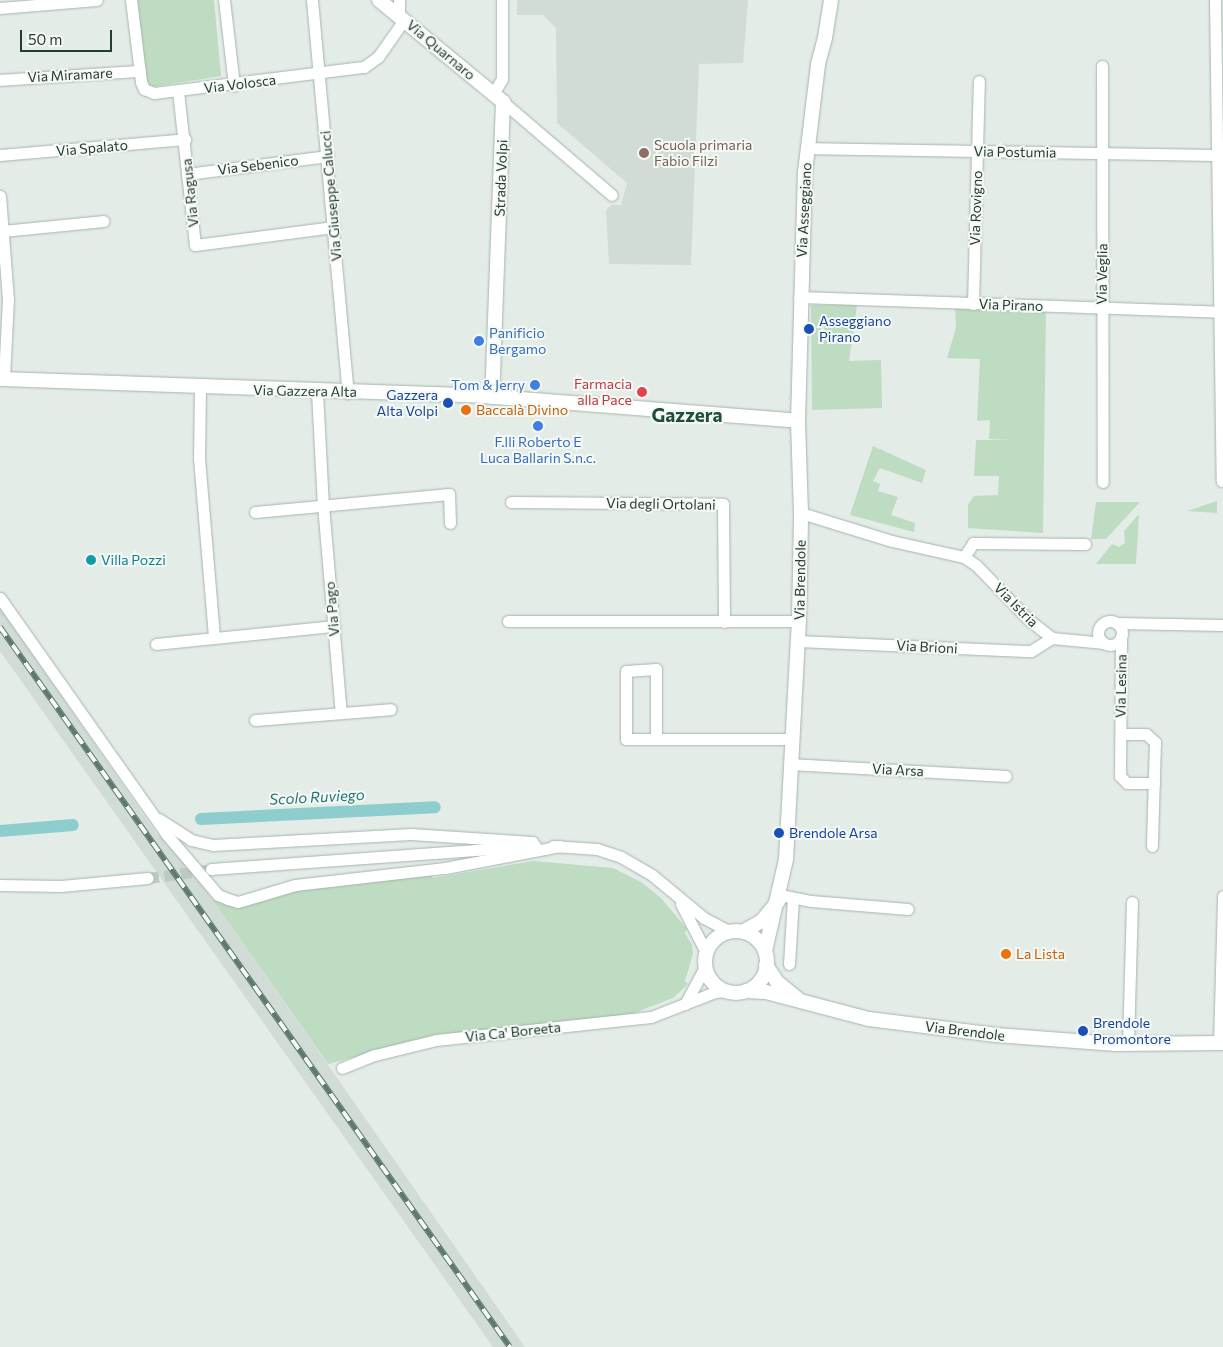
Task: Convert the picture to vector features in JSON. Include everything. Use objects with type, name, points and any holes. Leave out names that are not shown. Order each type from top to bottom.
[{"type":"street","points":[[0,8],[97,0]]},
{"type":"street","name":"Via Volosca","points":[[131,0],[142,86],[148,92],[234,85],[321,74],[370,64],[402,18]]},
{"type":"street","points":[[224,0],[234,85]]},
{"type":"street","name":"Via Giuseppe Calucci","points":[[312,0],[321,74],[348,393]]},
{"type":"street","name":"Via Quarnaro","points":[[379,0],[498,98]]},
{"type":"street","points":[[400,0],[402,18]]},
{"type":"street","name":"Strada Volpi","points":[[492,398],[498,98],[502,79],[502,0]]},
{"type":"street","name":"Via Asseggiano","points":[[798,421],[799,297],[807,148],[818,64],[826,38],[831,0]]},
{"type":"street","points":[[1215,0],[1220,155],[1222,481]]},
{"type":"street","name":"Via Veglia","points":[[1102,66],[1101,308],[1103,482]]},
{"type":"street","name":"Via Miramare","points":[[0,80],[140,72]]},
{"type":"street","name":"Via Rovigno","points":[[973,304],[979,81]]},
{"type":"street","name":"Via Ragusa","points":[[178,91],[195,245],[334,227]]},
{"type":"street","points":[[498,98],[612,195]]},
{"type":"street","name":"Via Spalato","points":[[0,155],[184,140]]},
{"type":"street","name":"Via Postumia","points":[[807,148],[1220,155]]},
{"type":"street","name":"Via Sebenico","points":[[187,174],[328,156]]},
{"type":"street","points":[[0,196],[8,299],[2,379]]},
{"type":"street","points":[[3,231],[104,221]]},
{"type":"street","name":"Via Pirano","points":[[799,297],[1222,312]]},
{"type":"street","name":"Via Gazzera Alta","points":[[2,379],[492,398],[798,421]]},
{"type":"street","points":[[200,388],[199,458],[214,636]]},
{"type":"street","name":"Via Pago","points":[[317,392],[323,505],[341,713]]},
{"type":"street","name":"Via Brendole","points":[[765,951],[784,898],[799,621],[801,513],[798,421]]},
{"type":"street","points":[[255,512],[449,494],[450,522]]},
{"type":"street","name":"Via degli Ortolani","points":[[511,502],[723,504],[724,622]]},
{"type":"street","name":"Via Istria","points":[[801,513],[892,541],[964,557],[976,564],[1029,620],[1052,638]]},
{"type":"street","points":[[964,557],[973,543],[1085,544]]},
{"type":"street","points":[[0,598],[154,815],[218,895],[238,902],[294,885],[445,868],[560,846]]},
{"type":"street","points":[[508,621],[799,621]]},
{"type":"street","points":[[1104,643],[1098,634],[1100,626],[1106,622],[1223,625]]},
{"type":"street","points":[[1052,638],[1116,643],[1121,637],[1121,629],[1116,623]]},
{"type":"street","points":[[156,644],[214,636],[334,626]]},
{"type":"street","name":"Via Lesina","points":[[1121,637],[1120,778],[1127,783],[1154,783]]},
{"type":"street","name":"Via Brioni","points":[[798,641],[1032,651],[1052,638]]},
{"type":"street","points":[[656,738],[656,669],[626,671],[626,739],[792,739]]},
{"type":"street","points":[[255,720],[391,709]]},
{"type":"street","name":"Via Lesina","points":[[1121,734],[1146,734],[1153,739],[1152,846]]},
{"type":"street","name":"Via Arsa","points":[[790,764],[1006,776]]},
{"type":"street","points":[[154,815],[191,840],[213,845],[434,834],[518,839],[560,846],[597,849],[622,857],[652,876],[679,901],[728,931]]},
{"type":"street","points":[[211,869],[560,846]]},
{"type":"street","points":[[0,885],[61,886],[148,878]]},
{"type":"street","points":[[1221,1043],[1223,896]]},
{"type":"street","points":[[789,964],[784,898],[908,909]]},
{"type":"street","name":"Via Brendole","points":[[744,931],[762,921],[784,898]]},
{"type":"street","points":[[679,901],[706,952]]},
{"type":"street","points":[[1128,1044],[1132,902]]},
{"type":"street","points":[[728,931],[744,931],[760,942],[765,951],[766,966],[760,981],[746,991],[726,991],[708,978],[705,967],[706,952],[717,936],[728,931]]},
{"type":"street","name":"Via Brendole","points":[[766,966],[777,982],[804,1003]]},
{"type":"street","points":[[684,1004],[705,967]]},
{"type":"street","name":"Via Ca' Boreeta","points":[[342,1068],[376,1055],[436,1040],[651,1017],[726,991]]},
{"type":"street","name":"Via Brendole","points":[[746,991],[766,992],[869,1019],[1050,1040],[1128,1044],[1221,1043]]},
{"type":"shaded area","name":"Scuola primaria Fabio Filzi","points":[[517,0],[748,0],[743,63],[699,64],[691,265],[609,264],[606,210],[611,205],[621,205],[627,183],[557,123],[556,28],[543,15],[517,15]]},
{"type":"shaded area","points":[[0,607],[156,833],[179,853],[212,899],[525,1347],[493,1347],[0,651]]},
{"type":"green space","points":[[138,0],[214,0],[221,76],[151,87],[146,78]]},
{"type":"green space","points":[[811,305],[857,305],[849,361],[881,360],[882,408],[812,410]]},
{"type":"green space","points":[[955,308],[1046,309],[1043,533],[968,528],[968,505],[974,496],[998,495],[999,476],[974,476],[976,440],[1010,440],[989,439],[990,420],[977,421],[980,359],[947,358],[956,328]]},
{"type":"green space","points":[[873,446],[926,470],[922,483],[880,468],[873,481],[880,484],[878,491],[898,497],[891,515],[915,523],[914,532],[850,515]]},
{"type":"green space","points":[[1217,501],[1217,513],[1187,511]]},
{"type":"green space","points":[[1096,502],[1140,502],[1106,539],[1091,539]]},
{"type":"green space","points":[[1139,514],[1136,564],[1096,564],[1112,544],[1119,547],[1125,543],[1124,531]]},
{"type":"green space","points":[[533,861],[613,868],[641,882],[661,898],[687,929],[685,933],[692,945],[693,954],[685,981],[688,984],[673,998],[624,1017],[437,1035],[328,1064],[212,899],[242,906],[284,891],[431,874],[433,878]]},
{"type":"waterway","name":"Scolo Ruviego","points":[[201,819],[435,807]]},
{"type":"waterway","points":[[0,831],[73,825]]},
{"type":"tunnel","points":[[148,878],[207,870]]},
{"type":"railway","points":[[0,627],[510,1347]]},
{"type":"place","name":"Scuola primaria Fabio Filzi","points":[[644,153]]},
{"type":"place","name":"Asseggiano Pirano","points":[[809,329]]},
{"type":"place","name":"Panificio Bergamo","points":[[479,341]]},
{"type":"place","name":"Tom & Jerry","points":[[535,385]]},
{"type":"place","name":"Farmacia alla Pace","points":[[642,392]]},
{"type":"place","name":"Gazzera Alta Volpi","points":[[448,403]]},
{"type":"place","name":"Baccalà Divino","points":[[466,410]]},
{"type":"place","name":"F.lli Roberto E Luca Ballarin S.n.c.","points":[[538,426]]},
{"type":"place","name":"Villa Pozzi","points":[[91,560]]},
{"type":"place","name":"Brendole Arsa","points":[[779,833]]},
{"type":"place","name":"La Lista","points":[[1006,954]]},
{"type":"place","name":"Brendole Promontore","points":[[1083,1031]]},
{"type":"district","name":"Gazzera","points":[[687,415]]}]
